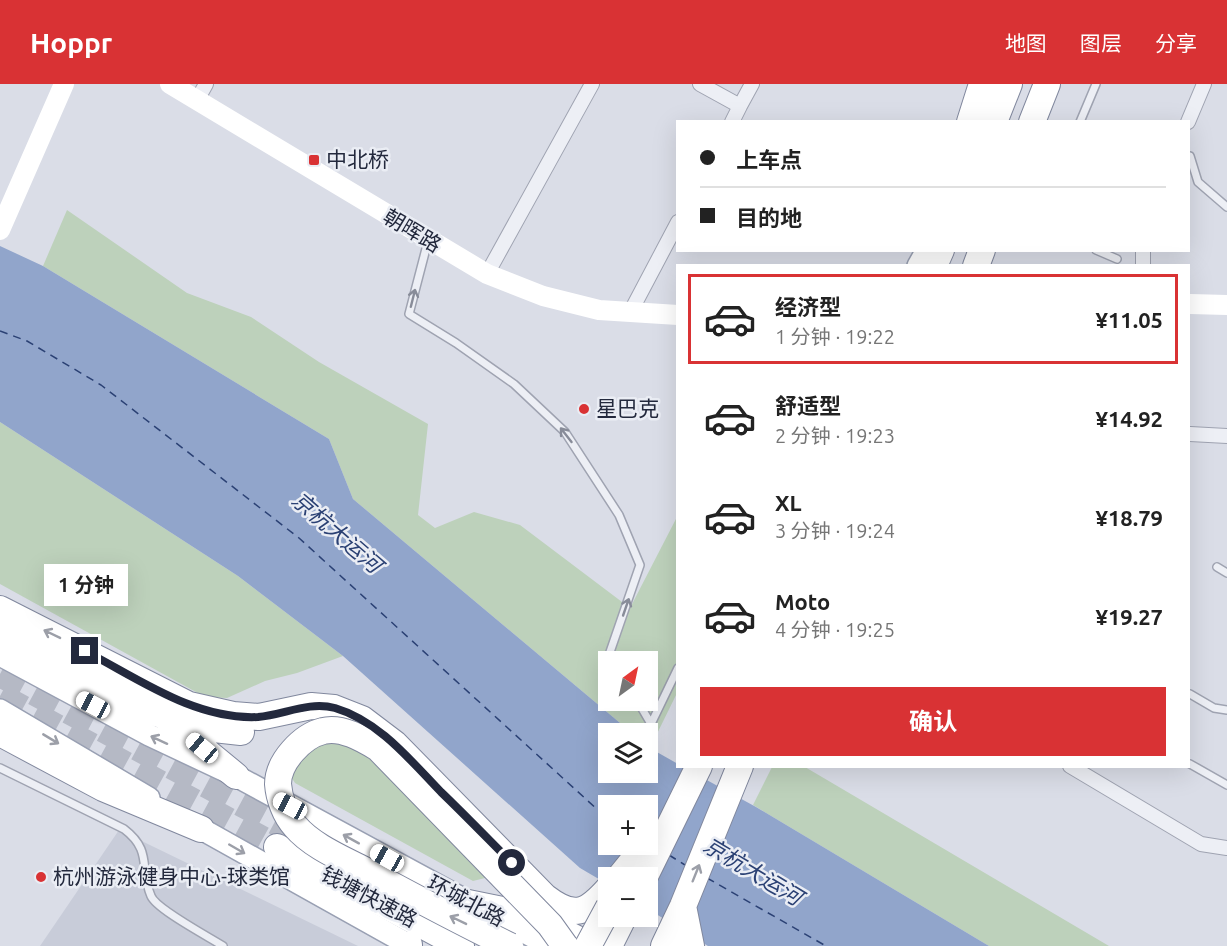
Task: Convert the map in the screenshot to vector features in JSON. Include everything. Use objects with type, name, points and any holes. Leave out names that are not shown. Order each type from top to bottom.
[{"type":"highway","points":[[971,120],[982,84]]},
{"type":"highway","points":[[995,120],[1010,84]]},
{"type":"highway","points":[[1012,120],[1026,84]]},
{"type":"highway","points":[[1033,120],[1047,84]]},
{"type":"highway","points":[[0,609],[189,705],[233,715],[259,717],[311,706],[334,708],[362,719],[394,744],[545,897],[561,909],[576,911],[594,905],[598,900]]},
{"type":"highway","points":[[0,634],[149,711],[184,734],[236,776]]},
{"type":"highway","points":[[149,711],[205,728],[231,732],[256,732],[325,716],[362,719]]},
{"type":"highway","points":[[510,946],[435,909],[319,846],[295,826],[282,804],[278,782],[286,759],[303,741],[323,730],[342,731],[360,737],[378,748],[550,925],[565,946]]},
{"type":"highway","points":[[0,732],[103,788],[201,829]]},
{"type":"highway","points":[[658,812],[679,768]]},
{"type":"highway","points":[[637,864],[698,768]]},
{"type":"highway","points":[[664,946],[683,906],[739,768]]},
{"type":"highway","name":"钱塘快速路","points":[[278,847],[461,946]]},
{"type":"highway","points":[[468,903],[532,916],[590,946],[599,927]]},
{"type":"highway","points":[[683,906],[691,946]]},
{"type":"highway","points":[[609,946],[618,927]]},
{"type":"main road","points":[[981,120],[992,84]]},
{"type":"main road","points":[[1033,120],[1052,84]]},
{"type":"main road","name":"环城北路","points":[[0,655],[149,735],[236,776],[550,946]]},
{"type":"main road","points":[[0,710],[201,829],[410,946]]},
{"type":"street","points":[[0,230],[64,84]]},
{"type":"street","name":"朝晖路","points":[[170,84],[201,92],[428,240],[487,274],[543,296],[599,310],[676,315]]},
{"type":"street","points":[[487,274],[592,84]]},
{"type":"street","points":[[700,84],[740,106]]},
{"type":"street","points":[[733,120],[752,84]]},
{"type":"street","points":[[1189,120],[1204,84]]},
{"type":"street","points":[[631,311],[676,226]]},
{"type":"street","points":[[1190,304],[1227,305]]},
{"type":"street","points":[[1190,434],[1227,436]]},
{"type":"street","points":[[1073,768],[1201,844],[1227,848]]},
{"type":"lane","points":[[1081,120],[1096,84]]},
{"type":"lane","points":[[1190,156],[1198,182],[1227,207]]},
{"type":"lane","points":[[428,240],[409,314],[456,343],[514,384],[565,432],[619,515],[640,565],[610,651]]},
{"type":"lane","points":[[1101,252],[1117,259]]},
{"type":"lane","points":[[1217,567],[1227,573]]},
{"type":"lane","points":[[658,709],[676,672]]},
{"type":"lane","points":[[1190,694],[1214,708],[1227,710]]},
{"type":"lane","points":[[643,711],[651,724],[657,711]]},
{"type":"lane","points":[[1190,764],[1227,785]]},
{"type":"lane","points":[[0,768],[124,829],[137,839],[143,853],[151,898],[164,909],[223,946]]},
{"type":"shaded area","points":[[119,830],[358,946],[40,946]]},
{"type":"green space","points":[[67,210],[187,293],[251,317],[319,362],[428,424],[418,515],[435,528],[474,512],[520,525],[630,608],[676,519],[676,695],[658,732],[658,723],[620,723],[606,711],[658,711],[658,651],[598,651],[598,704],[353,499],[329,439],[43,266]]},
{"type":"green space","points":[[0,422],[238,576],[343,656],[297,673],[265,681],[227,698],[205,697],[0,584]]},
{"type":"green space","points":[[300,736],[355,742],[493,876],[473,881],[295,783],[286,769]]},
{"type":"green space","points":[[772,768],[807,768],[1109,946],[989,946],[753,805]]},
{"type":"water","name":"京杭大运河","points":[[0,246],[43,266],[329,439],[353,499],[598,704],[598,711],[606,711],[620,723],[598,723],[598,783],[658,783],[658,753],[676,763],[676,768],[685,768],[756,807],[989,946],[708,946],[658,915],[658,867],[598,867],[598,879],[580,868],[343,656],[238,576],[0,422]]},
{"type":"ferry route","points":[[0,331],[27,341],[101,385],[299,538],[598,810]]},
{"type":"ferry route","points":[[669,855],[685,865]]},
{"type":"ferry route","points":[[707,878],[826,946]]},
{"type":"tunnel","points":[[0,674],[307,839]]},
{"type":"tunnel","points":[[0,696],[277,847]]},
{"type":"place","name":"中北桥","points":[[314,160]]},
{"type":"place","name":"星巴克","points":[[584,409]]},
{"type":"place","name":"杭州游泳健身中心-球类馆","points":[[41,877]]},
{"type":"route","points":[[85,651],[189,705],[212,712],[259,717],[311,706],[334,708],[362,719],[394,744],[512,863]]}]
